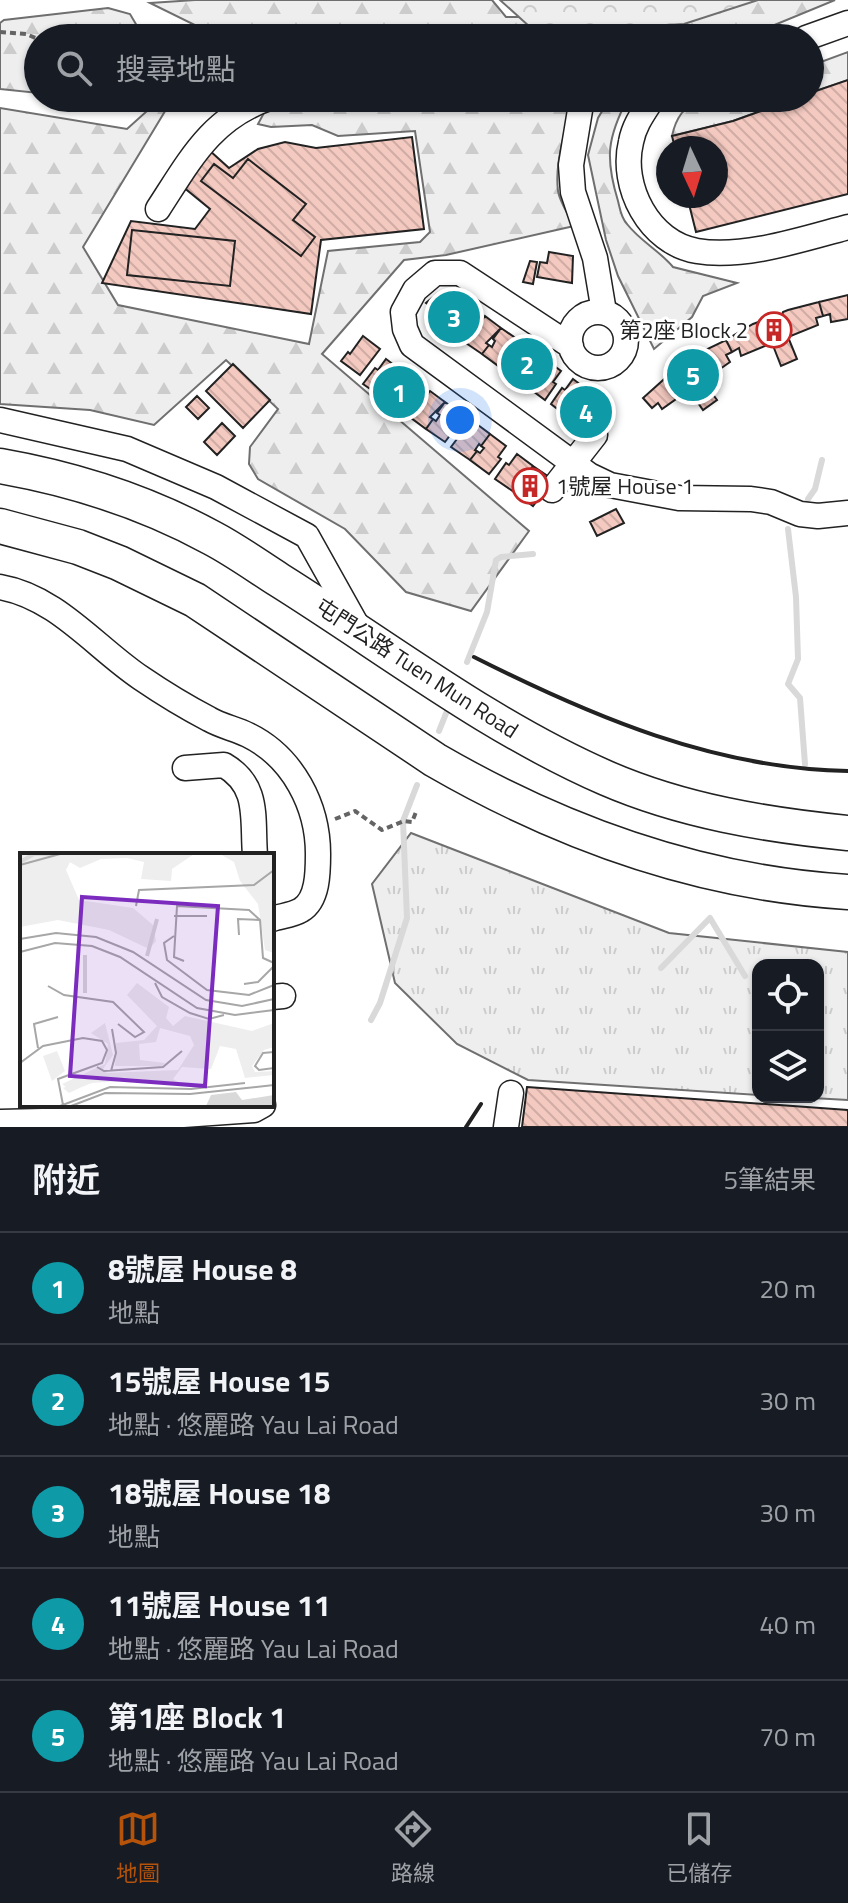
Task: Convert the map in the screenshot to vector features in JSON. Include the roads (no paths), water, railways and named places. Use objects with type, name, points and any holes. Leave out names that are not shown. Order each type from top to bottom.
[{"type":"highway","name":"屯門公路 Tuen Mun Road","points":[[0,466],[84,484],[212,538],[453,695],[528,739],[605,778],[648,794],[729,816],[848,833]]},
{"type":"highway","points":[[0,526],[78,547],[170,587],[231,623],[435,760],[549,820],[633,852],[710,873],[786,887],[848,892]]},
{"type":"street","points":[[824,32],[848,23]]},
{"type":"street","points":[[158,209],[202,144],[224,120],[238,112]]},
{"type":"street","points":[[571,346],[572,328],[595,305],[595,258],[573,192],[571,165],[580,112]]},
{"type":"street","points":[[644,112],[631,141],[630,180],[641,208],[665,236],[695,251],[719,252],[783,244],[848,227]]},
{"type":"street","points":[[595,305],[613,316],[624,330],[625,348],[607,367],[588,366],[580,362],[571,346],[460,273],[435,273],[415,290],[403,312],[405,329],[412,345],[572,464],[610,485],[679,498],[761,501],[800,514],[848,513]]},
{"type":"street","points":[[0,420],[127,449],[216,487],[307,536],[359,631]]},
{"type":"street","points":[[552,490],[595,435]]},
{"type":"street","points":[[0,587],[52,606],[144,680],[212,721],[250,736],[274,751],[291,771],[312,808],[317,826],[318,872],[311,900],[302,910],[274,918]]},
{"type":"street","points":[[185,768],[224,765],[243,779],[249,788],[255,853]]},
{"type":"street","points":[[506,1127],[511,1093]]},
{"type":"street","points":[[0,1122],[143,1118],[254,1110],[259,1107]]},
{"type":"waterway","points":[[808,499],[815,489],[822,460]]},
{"type":"waterway","points":[[788,529],[796,597],[798,659],[788,684],[800,698],[805,764]]},
{"type":"waterway","points":[[467,662],[487,612],[496,560],[533,554]]},
{"type":"waterway","points":[[439,731],[447,711]]},
{"type":"waterway","points":[[371,1020],[380,1003],[407,918],[403,821],[417,785]]},
{"type":"waterway","points":[[661,968],[710,918],[745,976]]},
{"type":"place","name":"18號屋 House 18","points":[[454,317]]},
{"type":"place","name":"第2座 Block 2","points":[[774,330]]},
{"type":"place","name":"15號屋 House 15","points":[[527,364]]},
{"type":"place","name":"第1座 Block 1","points":[[693,375]]},
{"type":"place","name":"8號屋 House 8","points":[[399,392]]},
{"type":"place","name":"11號屋 House 11","points":[[586,412]]},
{"type":"place","name":"1號屋 House 1","points":[[530,486]]}]
